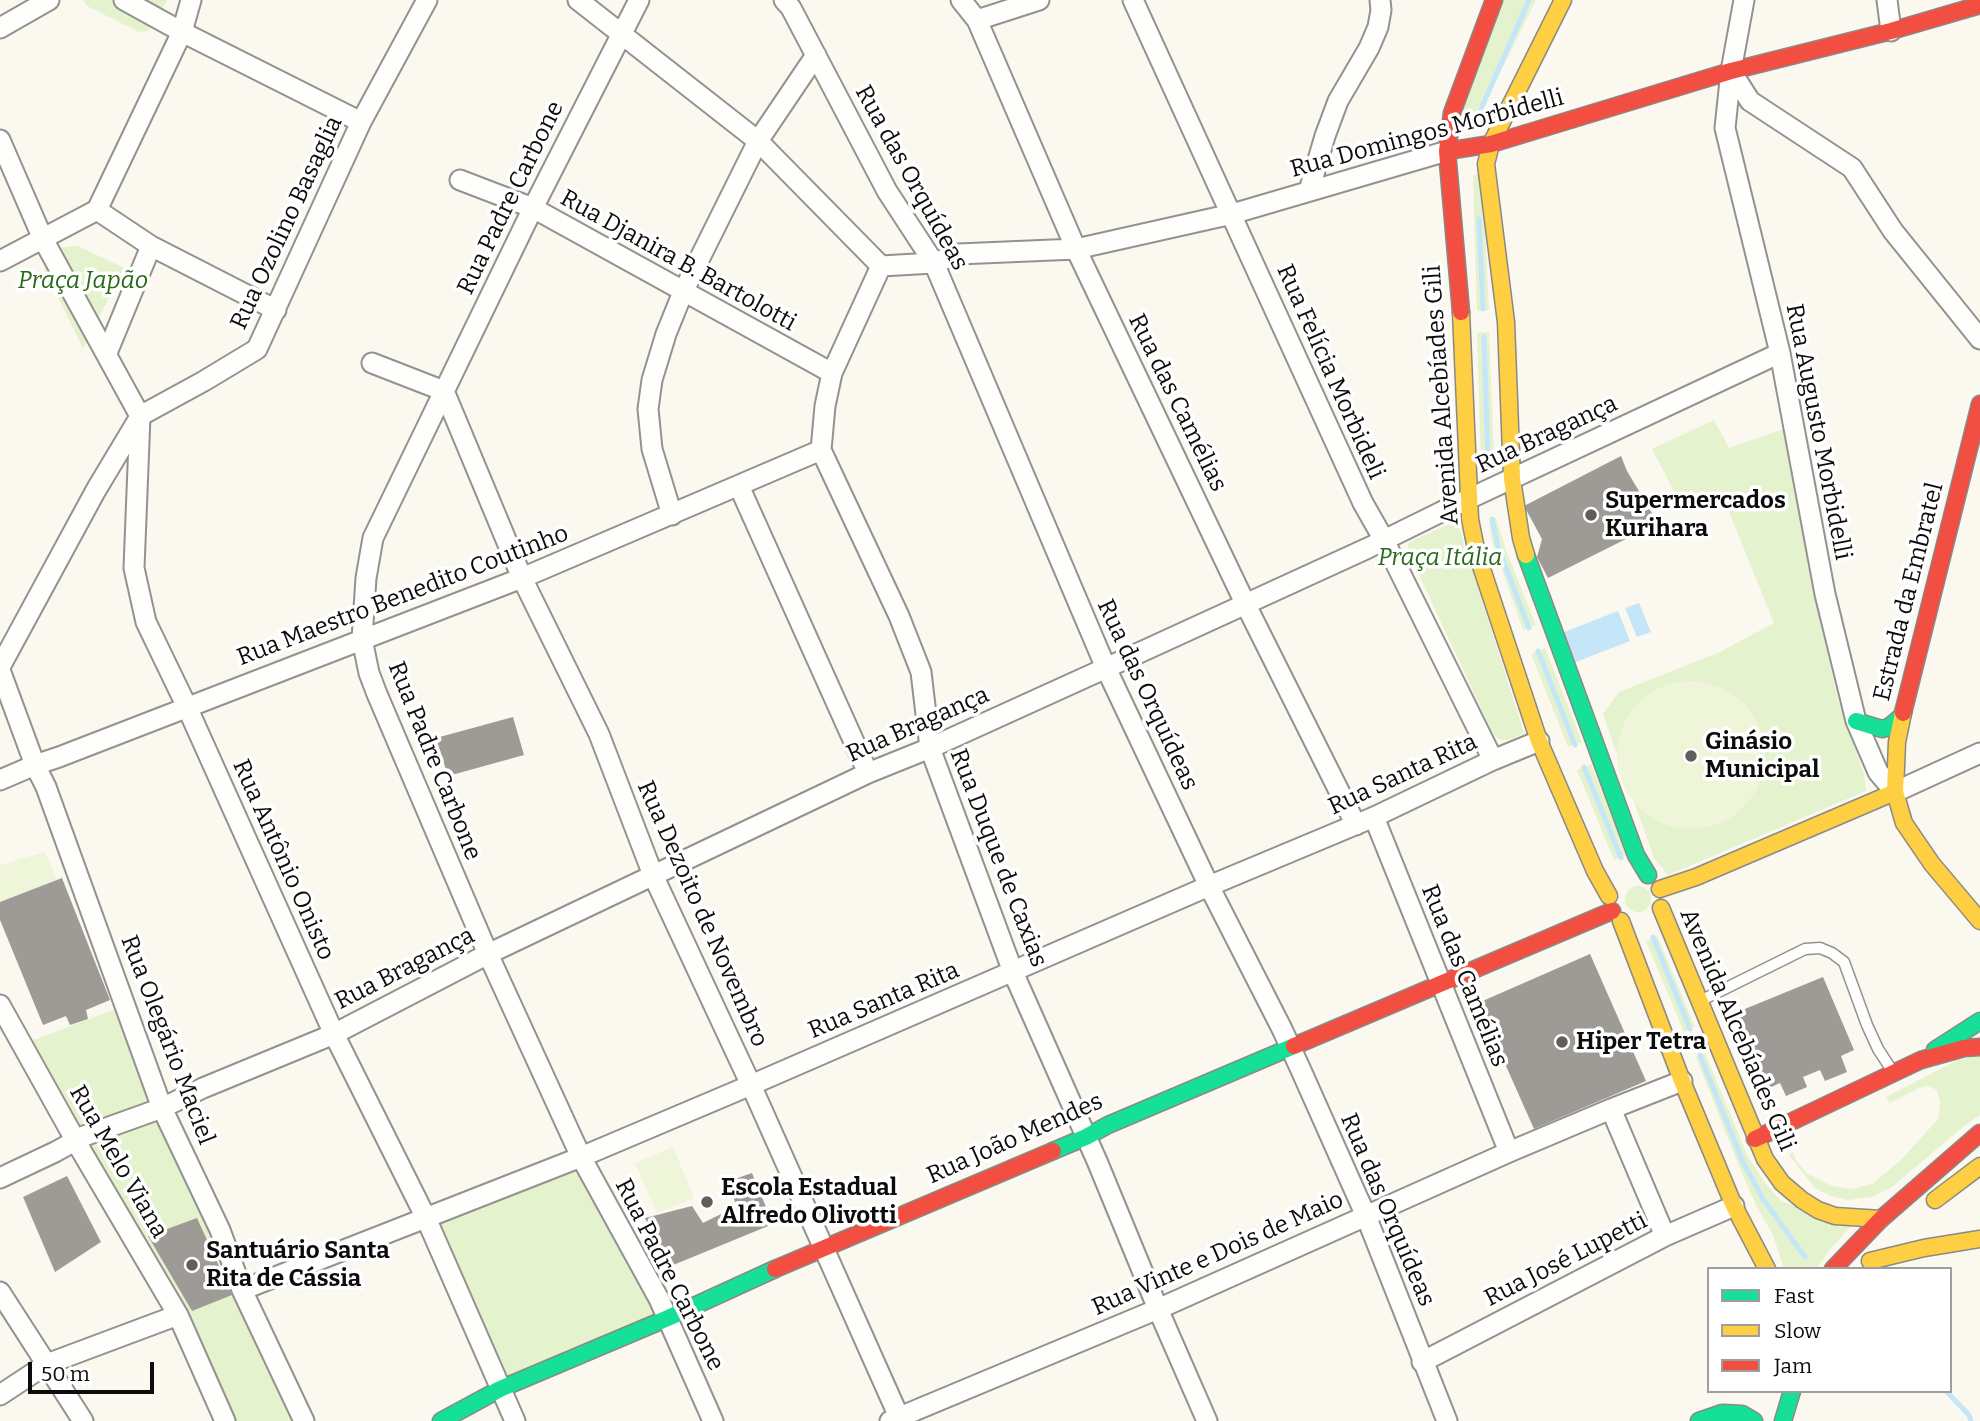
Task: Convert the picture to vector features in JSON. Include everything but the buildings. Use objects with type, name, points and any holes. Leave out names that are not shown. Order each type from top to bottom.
[{"type":"street","points":[[0,28],[49,0]]},
{"type":"street","points":[[124,0],[181,32],[361,122]]},
{"type":"street","points":[[0,261],[97,210],[181,32],[191,0]]},
{"type":"street","name":"Rua Ozolino Basaglia","points":[[140,416],[204,382],[257,349],[361,122],[428,0]]},
{"type":"street","points":[[578,0],[758,141],[881,265],[832,373],[825,406],[821,450]]},
{"type":"street","name":"Rua Padre Carbone","points":[[639,0],[533,208],[373,538],[366,578],[362,639],[369,673],[377,694],[488,954],[582,1157],[668,1318],[713,1421]]},
{"type":"street","name":"Rua das Orquídeas","points":[[784,0],[791,8],[887,191],[934,263],[1106,668],[1209,886],[1290,1048],[1366,1216],[1447,1421]]},
{"type":"street","name":"Rua das Camélias","points":[[961,0],[976,20],[1076,249],[1245,603],[1365,821],[1441,984],[1509,1152]]},
{"type":"street","points":[[976,20],[1040,0]]},
{"type":"street","name":"Rua Felícia Morbideli","points":[[1133,0],[1363,503],[1493,760]]},
{"type":"street","points":[[1309,191],[1338,101],[1378,27],[1380,0]]},
{"type":"street","name":"Avenida Alcebíades Gili","points":[[1494,0],[1452,113],[1447,150],[1462,326],[1468,500],[1477,554],[1539,741],[1595,871],[1699,1001],[1765,1159],[1782,1183],[1818,1210],[1835,1216],[1881,1219]]},
{"type":"street","points":[[1563,0],[1491,144],[1486,164],[1506,322],[1512,479],[1521,538],[1636,855],[1660,889],[1662,902],[1631,914],[1611,888],[1616,881]]},
{"type":"street","name":"Rua Augusto Morbidelli","points":[[1744,0],[1724,128],[1780,353],[1825,594],[1856,721],[1878,772],[1895,792]]},
{"type":"street","points":[[1886,0],[1891,32]]},
{"type":"street","name":"Rua Domingos Morbidelli","points":[[881,265],[934,263],[958,254],[1076,249],[1232,214],[1447,150],[1491,144],[1731,71],[1891,32],[1980,5]]},
{"type":"street","points":[[672,515],[652,449],[648,409],[652,380],[666,334],[683,292],[758,141],[816,55]]},
{"type":"street","points":[[1731,71],[1750,101],[1853,168],[1893,231],[1980,339]]},
{"type":"street","points":[[0,140],[43,239],[140,416],[96,489],[0,668]]},
{"type":"street","name":"Rua Djanira B. Bartolotti","points":[[460,180],[533,208],[832,373]]},
{"type":"street","points":[[97,210],[151,246],[276,310]]},
{"type":"street","points":[[107,353],[151,246]]},
{"type":"street","name":"Rua Bragança","points":[[0,1178],[84,1136],[162,1108],[203,1088],[334,1034],[488,954],[867,773],[1106,668],[1780,353]]},
{"type":"street","points":[[372,363],[444,391]]},
{"type":"street","name":"Rua Dezoito de Novembro","points":[[444,391],[522,578],[599,734],[653,875],[824,1248],[895,1419]]},
{"type":"street","name":"Estrada da Embratel","points":[[1980,404],[1974,451],[1902,716],[1897,742],[1895,792],[1904,823],[1932,864],[1980,921]]},
{"type":"street","name":"Rua Antônio Onisto","points":[[140,416],[134,568],[146,622],[334,1034],[426,1218],[515,1421]]},
{"type":"street","name":"Rua Maestro Benedito Coutinho","points":[[0,780],[522,578],[821,450]]},
{"type":"street","name":"Rua Duque de Caxias","points":[[821,450],[899,616],[921,672],[930,747],[1013,972],[1207,1421]]},
{"type":"street","points":[[739,486],[867,773]]},
{"type":"street","name":"Rua Olegário Maciel","points":[[0,668],[162,1108],[220,1230],[242,1290],[304,1421]]},
{"type":"street","points":[[1856,721],[1882,729],[1889,727],[1902,716]]},
{"type":"street","name":"Rua Santa Rita","points":[[242,1290],[582,1157],[1365,821],[1539,741]]},
{"type":"street","points":[[1660,889],[1696,877],[1980,753]]},
{"type":"street","points":[[1631,873],[1648,875]]},
{"type":"street","name":"Avenida Alcebíades Gili","points":[[1631,914],[1682,1081],[1734,1206],[1766,1267]]},
{"type":"street","name":"Rua João Mendes","points":[[441,1421],[500,1389],[1086,1137],[1108,1125],[1441,984],[1631,914]]},
{"type":"street","name":"Rua Melo Viana","points":[[0,1005],[178,1315],[225,1421]]},
{"type":"street","points":[[1755,1139],[1922,1059],[1980,1021]]},
{"type":"street","points":[[1922,1059],[1964,1048],[1980,1047]]},
{"type":"street","name":"Rua Vinte e Dois de Maio","points":[[895,1419],[1158,1309],[1509,1152],[1682,1081]]},
{"type":"street","points":[[1611,1109],[1665,1236]]},
{"type":"street","points":[[1835,1267],[1881,1219],[1980,1133]]},
{"type":"street","points":[[1927,1206],[1980,1166]]},
{"type":"street","name":"Rua José Lupetti","points":[[1422,1362],[1665,1236],[1734,1206]]},
{"type":"street","points":[[1866,1265],[1891,1238]]},
{"type":"street","points":[[1866,1265],[1924,1248],[1980,1239]]},
{"type":"street","points":[[0,1292],[83,1421]]},
{"type":"street","points":[[0,1395],[47,1364],[178,1315]]},
{"type":"street","points":[[1783,1421],[1791,1393]]},
{"type":"street","points":[[1697,1421],[1720,1399]]},
{"type":"street","points":[[1697,1421],[1722,1413],[1742,1414],[1754,1421]]},
{"type":"lane","points":[[1699,1001],[1805,949],[1820,948],[1844,962],[1867,1025],[1893,1072]]},
{"type":"green space","points":[[83,0],[167,0],[148,31],[139,32],[87,6]]},
{"type":"green space","points":[[1498,0],[1536,0],[1479,115],[1474,117],[1459,110]]},
{"type":"green space","points":[[1482,173],[1489,310],[1477,311],[1473,175]]},
{"type":"green space","name":"Praça Japão","points":[[78,246],[124,268],[83,349],[44,268],[49,254],[63,247]]},
{"type":"green space","points":[[1489,332],[1494,461],[1481,463],[1477,333]]},
{"type":"green space","points":[[1714,420],[1729,448],[1786,428],[1810,577],[1838,700],[1864,774],[1866,791],[1668,875],[1654,858],[1603,714],[1619,692],[1720,652],[1774,623],[1721,492],[1683,508],[1652,449]]},
{"type":"green space","points":[[1496,518],[1536,625],[1523,630],[1492,541],[1489,521]]},
{"type":"green space","name":"Praça Itália","points":[[1451,523],[1459,528],[1524,733],[1509,740],[1502,740],[1492,732],[1408,551],[1410,542]]},
{"type":"green space","points":[[1545,648],[1582,742],[1568,747],[1531,654]]},
{"type":"green space","name":"Ginásio Municipal","points":[[1691,681],[1719,687],[1743,703],[1759,727],[1765,755],[1759,783],[1743,807],[1719,823],[1691,829],[1663,823],[1639,807],[1623,783],[1617,755],[1623,727],[1639,703],[1663,687]]},
{"type":"green space","points":[[1591,764],[1627,855],[1614,860],[1577,770]]},
{"type":"green space","points":[[45,852],[57,880],[0,902],[0,865]]},
{"type":"green space","points":[[1638,886],[1647,890],[1651,899],[1647,908],[1638,912],[1629,908],[1625,899],[1629,890]]},
{"type":"green space","points":[[1657,935],[1695,1027],[1684,1032],[1646,941]]},
{"type":"green space","points":[[119,1008],[293,1421],[234,1421],[185,1313],[31,1041]]},
{"type":"green space","points":[[1705,1053],[1748,1157],[1781,1201],[1851,1226],[1818,1267],[1783,1267],[1773,1235],[1738,1164],[1696,1057]]},
{"type":"green space","points":[[1980,1054],[1980,1115],[1892,1187],[1872,1197],[1848,1200],[1831,1196],[1815,1188],[1789,1155],[1793,1152],[1796,1161],[1808,1174],[1832,1186],[1851,1189],[1872,1184],[1901,1160],[1939,1118],[1940,1101],[1937,1090],[1928,1086],[1890,1103],[1886,1097],[1956,1061]]},
{"type":"green space","points":[[673,1147],[694,1198],[657,1213],[635,1163]]},
{"type":"green space","points":[[578,1163],[656,1317],[502,1382],[435,1221]]},
{"type":"water","points":[[1639,603],[1651,632],[1637,637],[1625,608]]},
{"type":"water","points":[[1618,611],[1630,641],[1571,664],[1559,634]]},
{"type":"waterway","points":[[1474,125],[1529,0]]},
{"type":"waterway","points":[[1479,219],[1483,309]]},
{"type":"waterway","points":[[1484,337],[1488,462]]},
{"type":"waterway","points":[[1492,519],[1498,547],[1529,628]]},
{"type":"waterway","points":[[1538,651],[1575,745]]},
{"type":"waterway","points":[[1584,767],[1621,858]]},
{"type":"waterway","points":[[1653,937],[1690,1029]]},
{"type":"waterway","points":[[1700,1055],[1743,1162],[1763,1199],[1805,1257]]},
{"type":"waterway","points":[[1948,1393],[1969,1415],[1971,1421]]},
{"type":"traffic: fast","points":[[1526,555],[1636,855],[1648,875]]},
{"type":"traffic: fast","points":[[1856,721],[1882,729],[1889,727],[1902,716]]},
{"type":"traffic: fast","points":[[1935,1050],[1980,1021]]},
{"type":"traffic: fast","points":[[1053,1151],[1294,1046]]},
{"type":"traffic: fast","points":[[441,1421],[500,1389],[668,1318],[775,1269]]},
{"type":"traffic: fast","points":[[1783,1421],[1791,1393]]},
{"type":"traffic: fast","points":[[1699,1421],[1722,1413],[1742,1414],[1754,1421]]},
{"type":"traffic: slow","points":[[1526,555],[1512,479],[1506,322],[1486,164],[1491,144],[1563,0]]},
{"type":"traffic: slow","points":[[1461,312],[1470,519],[1477,554],[1539,741],[1595,871],[1609,896]]},
{"type":"traffic: slow","points":[[1903,713],[1897,742],[1895,792],[1904,823],[1932,864],[1980,921]]},
{"type":"traffic: slow","points":[[1660,889],[1696,877],[1895,792]]},
{"type":"traffic: slow","points":[[1661,908],[1765,1159],[1782,1183],[1818,1210],[1835,1216],[1881,1219]]},
{"type":"traffic: slow","points":[[1621,921],[1682,1081],[1734,1206],[1766,1267]]},
{"type":"traffic: slow","points":[[1935,1200],[1980,1166]]},
{"type":"traffic: slow","points":[[1870,1261],[1924,1248],[1980,1239]]},
{"type":"traffic: jam","points":[[1461,312],[1447,151],[1452,113],[1494,0]]},
{"type":"traffic: jam","points":[[1447,151],[1491,144],[1731,71],[1891,31],[1980,5]]},
{"type":"traffic: jam","points":[[1903,713],[1980,404]]},
{"type":"traffic: jam","points":[[1294,1046],[1612,911]]},
{"type":"traffic: jam","points":[[1755,1139],[1921,1060],[1964,1048],[1980,1047]]},
{"type":"traffic: jam","points":[[1835,1267],[1881,1219],[1980,1133]]},
{"type":"traffic: jam","points":[[775,1269],[1053,1151]]},
{"type":"place","name":"Supermercados Kurihara","points":[[1591,515]]},
{"type":"place","name":"Ginásio Municipal","points":[[1691,756]]},
{"type":"place","name":"Hiper Tetra","points":[[1562,1042]]},
{"type":"place","name":"Escola Estadual Alfredo Olivotti","points":[[707,1202]]},
{"type":"place","name":"Santuário Santa Rita de Cássia","points":[[192,1265]]}]
